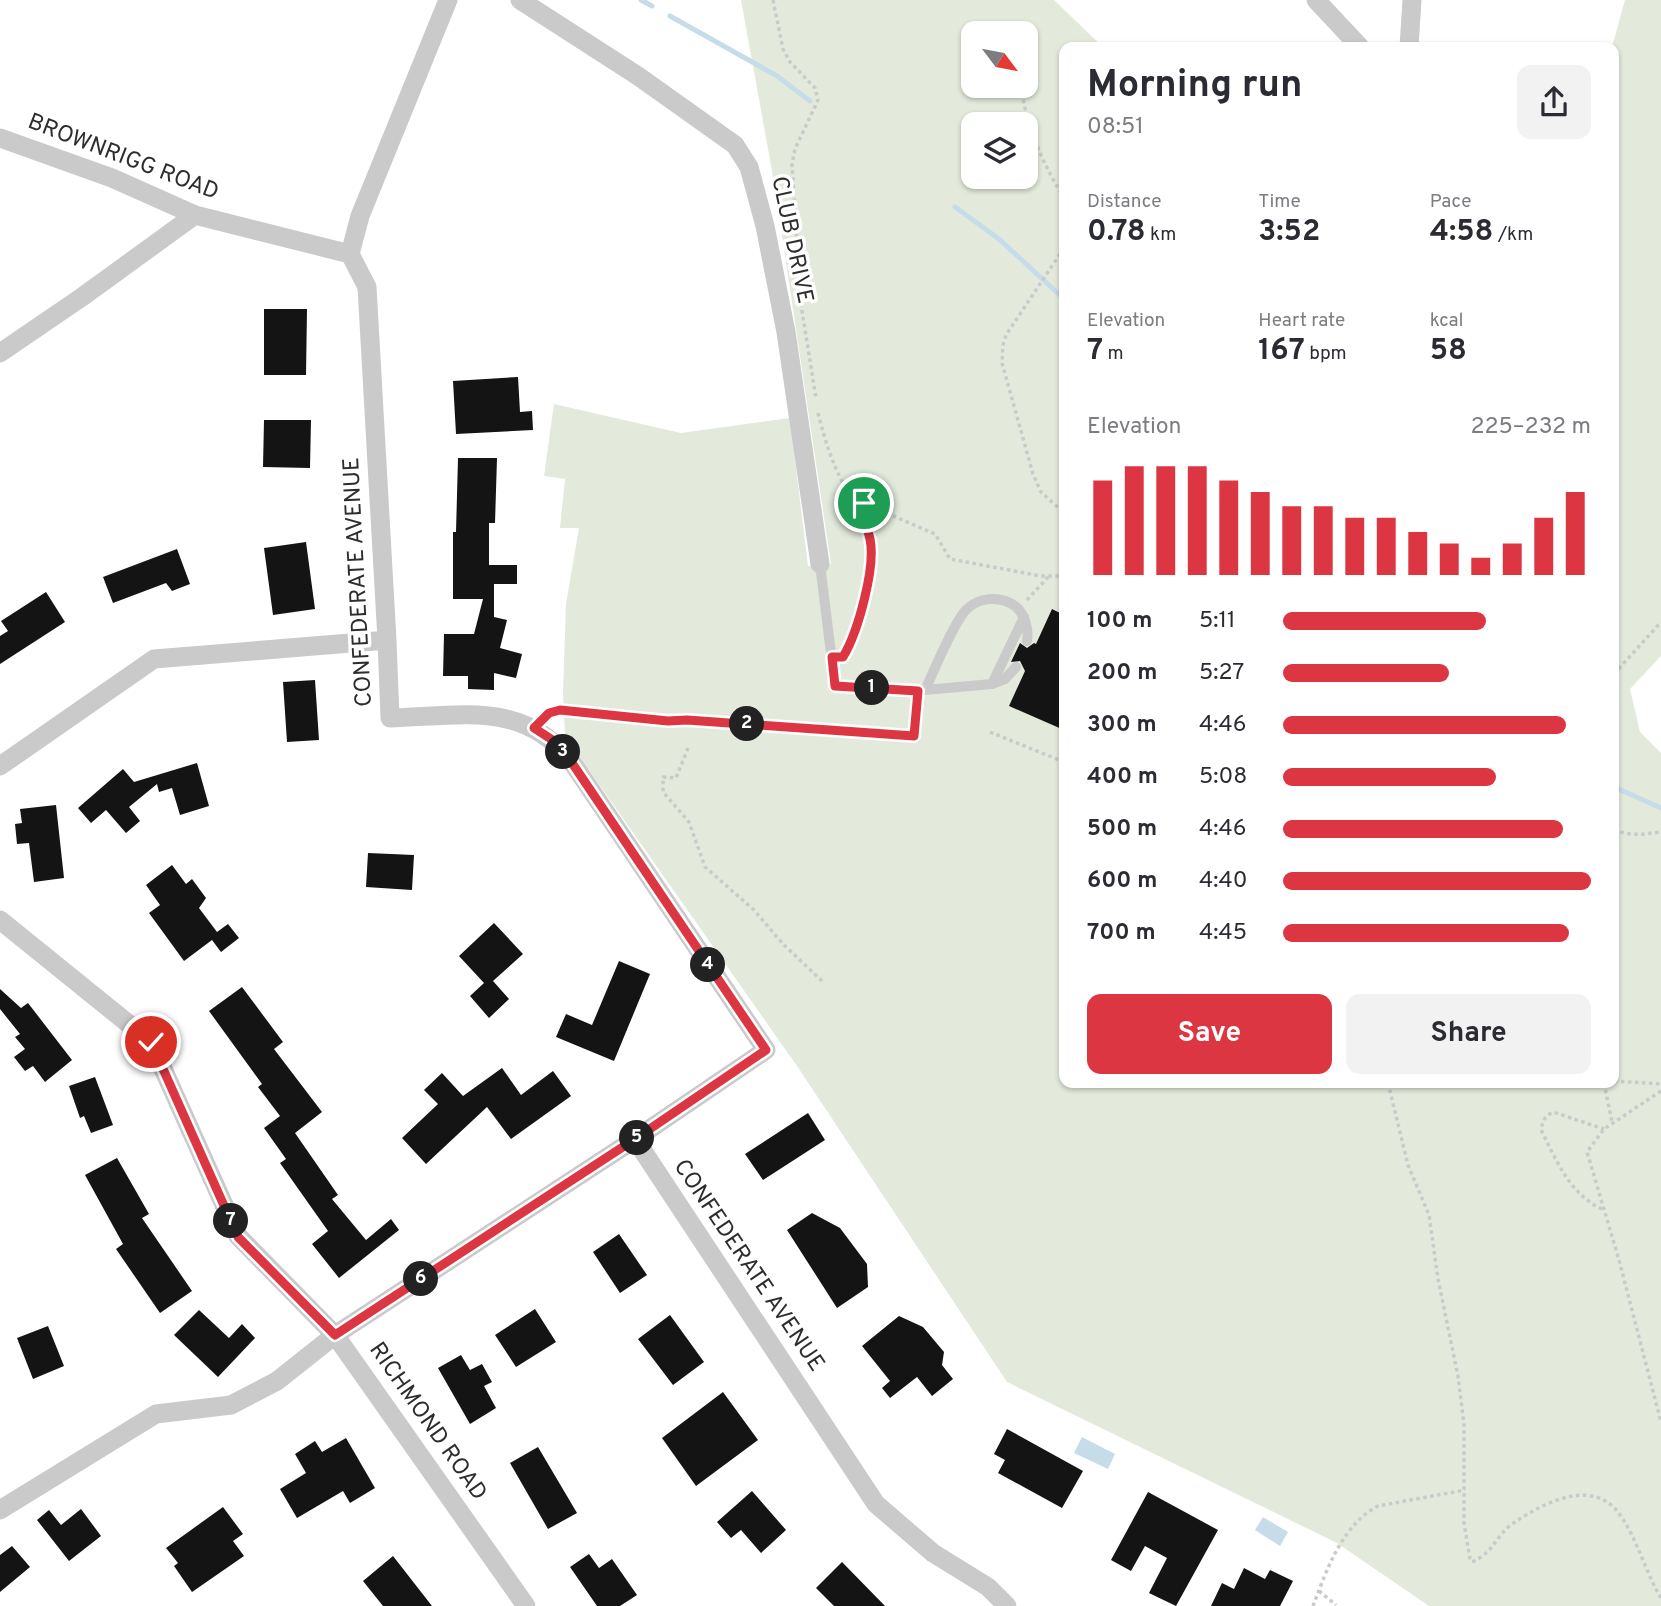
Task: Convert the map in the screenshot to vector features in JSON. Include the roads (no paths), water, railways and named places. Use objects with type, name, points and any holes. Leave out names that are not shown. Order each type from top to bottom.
[{"type":"street","points":[[350,254],[360,216],[448,0]]},
{"type":"street","name":"CLUB DRIVE","points":[[520,0],[638,76],[734,145],[750,167],[786,332],[820,564]]},
{"type":"street","points":[[1316,0],[1355,42]]},
{"type":"street","points":[[1409,42],[1412,0]]},
{"type":"street","name":"BROWNRIGG ROAD","points":[[0,138],[112,178],[195,215],[350,254]]},
{"type":"street","points":[[0,353],[82,298],[195,215]]},
{"type":"street","name":"CONFEDERATE AVENUE","points":[[350,254],[367,287],[390,718],[495,715],[534,728],[551,739],[568,757],[766,1050],[635,1139],[876,1504],[933,1553],[988,1587],[1007,1606]]},
{"type":"street","points":[[0,766],[154,659],[387,640]]},
{"type":"street","name":"RICHMOND ROAD","points":[[0,920],[151,1042],[238,1237],[335,1335],[526,1606]]},
{"type":"street","points":[[0,1510],[156,1414],[231,1405],[277,1381],[335,1335],[635,1139]]},
{"type":"lane","points":[[820,564],[835,686],[921,691],[992,684],[1005,679],[1016,667]]},
{"type":"lane","points":[[534,728],[549,713],[560,710],[668,721],[687,720],[914,736],[921,691],[969,607],[978,601],[1005,601],[1021,613],[1028,628],[1027,640]]},
{"type":"lane","points":[[992,684],[1021,613]]},
{"type":"water","points":[[1082,1437],[1115,1454],[1108,1469],[1074,1453]]},
{"type":"water","points":[[1263,1517],[1288,1532],[1280,1546],[1255,1530]]},
{"type":"waterway","points":[[641,0],[652,6]]},
{"type":"waterway","points":[[670,16],[777,76],[810,101]]},
{"type":"waterway","points":[[955,207],[999,239],[1059,294]]},
{"type":"waterway","points":[[1619,789],[1661,808]]}]
